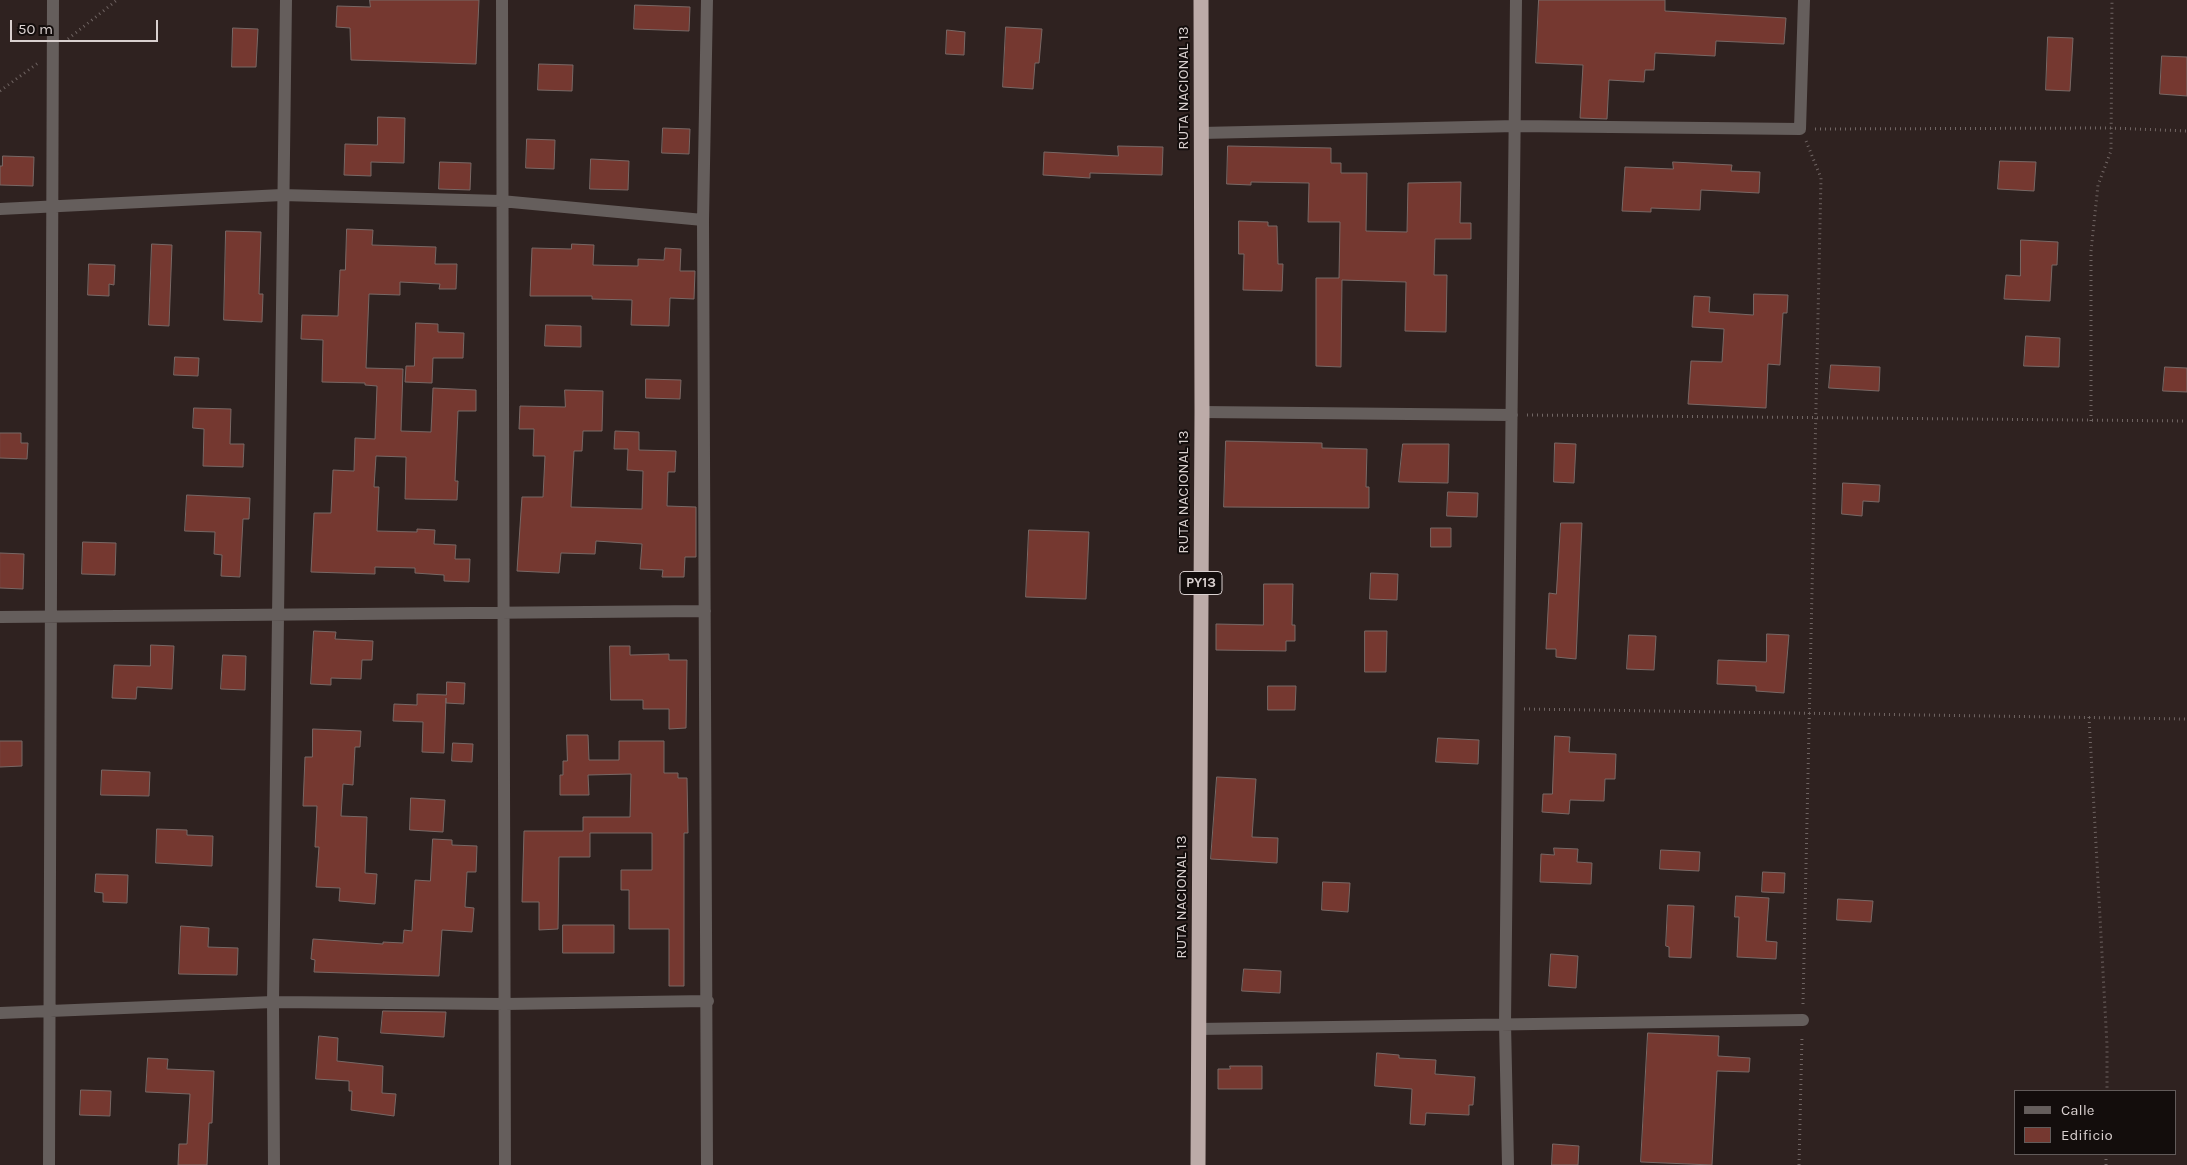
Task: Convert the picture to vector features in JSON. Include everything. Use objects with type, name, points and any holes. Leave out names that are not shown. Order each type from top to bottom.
[{"type":"highway","name":"RUTA NACIONAL 13","points":[[1198,1165],[1202,412],[1201,0]]},
{"type":"street","points":[[49,1165],[53,0]]},
{"type":"street","points":[[274,1165],[282,195],[286,0]]},
{"type":"street","points":[[502,0],[501,201],[505,1165]]},
{"type":"street","points":[[707,0],[703,220],[708,1165]]},
{"type":"street","points":[[1508,1165],[1505,1023],[1516,0]]},
{"type":"street","points":[[1201,133],[1516,126],[1800,128],[1804,0]]},
{"type":"street","points":[[0,209],[282,195],[501,201],[703,220]]},
{"type":"street","points":[[1202,412],[1512,415]]},
{"type":"street","points":[[0,617],[705,611]]},
{"type":"street","points":[[0,1013],[274,1002],[504,1004],[708,1002]]},
{"type":"street","points":[[1198,1029],[1802,1020]]},
{"type":"path","points":[[2091,421],[2091,251],[2098,185],[2111,151],[2112,0]]},
{"type":"path","points":[[1799,1165],[1821,178],[1800,128],[2111,128],[2187,132]]},
{"type":"path","points":[[1512,415],[2091,421],[2187,420]]},
{"type":"path","points":[[1508,708],[2187,719]]},
{"type":"path","points":[[2089,717],[2107,1045],[2107,1090]]},
{"type":"building","points":[[370,0],[479,0],[476,64],[351,60],[350,28],[336,27],[337,6],[370,7]]},
{"type":"building","points":[[1539,0],[1665,0],[1665,11],[1786,18],[1784,44],[1716,41],[1715,56],[1655,53],[1654,70],[1645,70],[1644,82],[1609,80],[1607,119],[1580,118],[1583,65],[1536,63]]},
{"type":"building","points":[[635,5],[690,7],[689,31],[634,29]]},
{"type":"building","points":[[1006,27],[1042,29],[1039,63],[1035,63],[1033,89],[1003,87]]},
{"type":"building","points":[[233,28],[258,29],[256,67],[232,67]]},
{"type":"building","points":[[947,30],[965,32],[964,55],[946,54]]},
{"type":"building","points":[[2048,37],[2073,38],[2070,91],[2046,90]]},
{"type":"building","points":[[2162,56],[2187,57],[2187,96],[2160,94]]},
{"type":"building","points":[[539,64],[573,65],[572,91],[538,90]]},
{"type":"building","points":[[378,117],[405,118],[404,163],[371,162],[371,176],[344,175],[345,144],[377,145]]},
{"type":"building","points":[[663,128],[690,129],[689,154],[662,153]]},
{"type":"building","points":[[527,139],[555,140],[554,169],[526,168]]},
{"type":"building","points":[[1118,146],[1163,147],[1162,175],[1090,173],[1090,178],[1043,175],[1044,152],[1118,156]]},
{"type":"building","points":[[1228,146],[1331,148],[1331,163],[1341,163],[1341,173],[1367,173],[1366,231],[1407,232],[1408,183],[1461,182],[1460,223],[1471,223],[1471,239],[1435,239],[1434,275],[1447,275],[1446,332],[1405,331],[1406,282],[1342,280],[1341,367],[1316,366],[1316,278],[1339,278],[1340,222],[1308,222],[1309,183],[1251,182],[1251,185],[1227,184]]},
{"type":"building","points":[[3,156],[34,157],[33,186],[0,185],[0,166],[2,166]]},
{"type":"building","points":[[591,159],[629,161],[628,190],[590,189]]},
{"type":"building","points":[[2000,161],[2036,162],[2034,191],[1998,189]]},
{"type":"building","points":[[440,162],[471,163],[470,190],[439,189]]},
{"type":"building","points":[[1673,162],[1732,165],[1731,171],[1760,172],[1759,193],[1701,190],[1700,210],[1651,208],[1651,212],[1622,211],[1625,167],[1673,169]]},
{"type":"building","points":[[1239,221],[1268,222],[1268,226],[1277,226],[1278,264],[1283,264],[1282,291],[1243,290],[1244,254],[1239,254]]},
{"type":"building","points":[[347,229],[373,230],[372,245],[436,247],[435,264],[457,264],[456,289],[439,289],[440,284],[400,282],[400,295],[369,294],[366,368],[403,369],[401,431],[431,432],[433,388],[476,390],[476,411],[458,411],[455,481],[458,481],[457,500],[405,499],[406,457],[376,456],[374,487],[379,487],[377,531],[417,532],[417,529],[435,530],[434,544],[456,545],[455,559],[470,559],[469,582],[444,581],[444,575],[415,573],[415,568],[375,567],[375,574],[311,572],[314,513],[331,513],[333,470],[354,471],[355,438],[375,439],[377,386],[365,385],[365,383],[322,382],[323,340],[301,339],[302,315],[338,316],[340,270],[345,270]]},
{"type":"building","points":[[226,231],[261,232],[259,294],[263,294],[262,322],[224,320]]},
{"type":"building","points":[[2021,240],[2058,242],[2057,265],[2052,265],[2050,301],[2004,299],[2006,275],[2020,276]]},
{"type":"building","points":[[152,244],[172,245],[169,326],[149,325]]},
{"type":"building","points":[[572,244],[594,245],[593,265],[638,266],[638,259],[664,260],[665,248],[681,249],[680,271],[695,271],[694,299],[670,298],[669,326],[631,325],[632,300],[592,299],[592,296],[530,296],[532,248],[571,249]]},
{"type":"building","points":[[89,264],[115,265],[114,285],[109,284],[109,296],[88,295]]},
{"type":"building","points":[[1754,294],[1788,295],[1787,313],[1783,313],[1780,365],[1768,364],[1766,408],[1688,404],[1691,361],[1722,362],[1724,329],[1692,327],[1694,296],[1710,297],[1709,312],[1753,315]]},
{"type":"building","points":[[416,323],[438,324],[438,332],[464,333],[463,358],[433,358],[432,383],[405,382],[406,366],[414,366]]},
{"type":"building","points":[[546,325],[581,326],[581,347],[545,346]]},
{"type":"building","points":[[2026,336],[2060,338],[2059,367],[2024,366]]},
{"type":"building","points":[[175,357],[199,358],[198,376],[174,375]]},
{"type":"building","points":[[1831,365],[1880,367],[1879,391],[1829,388]]},
{"type":"building","points":[[2165,367],[2187,368],[2187,392],[2163,391]]},
{"type":"building","points":[[646,379],[681,380],[680,399],[646,398]]},
{"type":"building","points":[[565,390],[603,391],[602,431],[583,431],[582,451],[574,451],[571,507],[642,509],[643,471],[627,470],[628,449],[614,449],[615,431],[639,432],[639,450],[676,451],[675,472],[668,472],[667,506],[696,507],[696,557],[685,557],[684,577],[662,577],[663,570],[640,569],[642,544],[596,541],[595,554],[561,553],[559,573],[517,571],[522,497],[543,497],[545,456],[533,456],[534,429],[519,429],[520,406],[565,407]]},
{"type":"building","points":[[194,408],[231,409],[230,444],[244,444],[243,467],[203,466],[204,429],[193,428]]},
{"type":"building","points":[[0,433],[21,433],[21,443],[28,443],[27,459],[0,458]]},
{"type":"building","points":[[1226,441],[1322,443],[1322,448],[1367,449],[1366,487],[1369,487],[1369,508],[1224,507]]},
{"type":"building","points":[[1555,443],[1576,444],[1574,483],[1554,482]]},
{"type":"building","points":[[1403,444],[1449,444],[1448,483],[1399,482]]},
{"type":"building","points":[[1843,483],[1880,485],[1879,502],[1863,501],[1862,516],[1842,514]]},
{"type":"building","points":[[1448,492],[1478,493],[1477,517],[1447,516]]},
{"type":"building","points":[[187,495],[250,498],[249,519],[243,519],[240,577],[221,576],[222,555],[214,554],[215,532],[185,531]]},
{"type":"building","points":[[1561,523],[1582,523],[1576,659],[1556,657],[1556,649],[1546,649],[1549,593],[1556,594]]},
{"type":"building","points":[[1431,528],[1451,528],[1451,547],[1431,547]]},
{"type":"building","points":[[1029,530],[1089,532],[1086,599],[1026,597]]},
{"type":"building","points":[[83,542],[116,543],[115,575],[82,574]]},
{"type":"building","points":[[0,553],[24,554],[23,589],[0,588]]},
{"type":"building","points":[[1371,573],[1398,574],[1397,600],[1370,599]]},
{"type":"building","points":[[1264,584],[1293,584],[1292,625],[1295,625],[1295,641],[1286,641],[1286,651],[1216,650],[1216,624],[1263,625]]},
{"type":"building","points":[[314,631],[336,632],[335,639],[373,641],[372,660],[362,660],[361,679],[331,678],[331,685],[311,684]]},
{"type":"building","points":[[1365,631],[1387,631],[1386,672],[1365,672]]},
{"type":"building","points":[[1767,634],[1789,635],[1784,693],[1756,691],[1756,686],[1717,684],[1718,660],[1766,662]]},
{"type":"building","points":[[1629,635],[1656,636],[1654,670],[1627,669]]},
{"type":"building","points":[[151,645],[174,646],[172,689],[137,687],[136,699],[112,698],[114,665],[150,666]]},
{"type":"building","points":[[610,646],[630,646],[630,655],[669,654],[669,660],[687,660],[686,728],[669,729],[669,709],[643,709],[643,700],[611,700]]},
{"type":"building","points":[[223,655],[246,656],[245,690],[221,689]]},
{"type":"building","points":[[447,682],[465,683],[464,704],[446,703],[446,698],[444,753],[422,752],[423,722],[393,721],[394,704],[417,705],[417,694],[446,695]]},
{"type":"building","points":[[1268,686],[1296,686],[1295,710],[1268,710]]},
{"type":"building","points":[[313,729],[361,731],[360,747],[355,747],[353,785],[343,784],[341,816],[367,817],[365,873],[377,874],[375,904],[339,901],[340,888],[316,887],[319,847],[315,847],[317,806],[303,806],[305,757],[312,757]]},
{"type":"building","points":[[567,735],[588,735],[589,760],[619,760],[619,741],[664,741],[664,773],[678,773],[678,778],[687,778],[688,833],[684,833],[684,986],[669,986],[669,929],[629,929],[629,890],[621,890],[621,870],[652,870],[652,833],[590,833],[590,857],[559,857],[558,929],[539,930],[539,902],[522,902],[524,831],[583,831],[583,817],[630,817],[631,774],[588,775],[589,795],[560,795],[560,775],[563,775],[563,761],[567,761]]},
{"type":"building","points":[[1555,736],[1570,737],[1569,752],[1616,754],[1615,779],[1605,779],[1604,801],[1570,800],[1569,814],[1542,812],[1543,794],[1552,794]]},
{"type":"building","points":[[1438,738],[1479,740],[1478,764],[1436,762]]},
{"type":"building","points":[[0,741],[22,741],[22,766],[0,767]]},
{"type":"building","points":[[453,743],[473,744],[472,762],[452,761]]},
{"type":"building","points":[[102,770],[150,772],[149,796],[101,795]]},
{"type":"building","points":[[1217,777],[1256,779],[1252,837],[1278,838],[1277,863],[1211,859]]},
{"type":"building","points":[[411,798],[445,800],[443,832],[410,830]]},
{"type":"building","points":[[157,829],[187,830],[187,835],[213,836],[212,866],[156,863]]},
{"type":"building","points":[[433,839],[452,840],[452,845],[477,846],[476,872],[467,872],[465,907],[474,908],[472,932],[442,930],[439,976],[314,972],[315,960],[311,959],[313,939],[383,944],[383,942],[403,943],[404,930],[412,931],[415,880],[430,881]]},
{"type":"building","points":[[1554,848],[1578,849],[1577,862],[1592,863],[1591,884],[1540,882],[1541,854],[1554,855]]},
{"type":"building","points":[[1661,850],[1700,852],[1699,871],[1660,869]]},
{"type":"building","points":[[1763,872],[1785,873],[1784,893],[1762,892]]},
{"type":"building","points":[[96,874],[128,875],[127,903],[103,902],[103,893],[95,892]]},
{"type":"building","points":[[1323,882],[1350,883],[1348,912],[1322,910]]},
{"type":"building","points":[[1736,896],[1769,898],[1766,941],[1777,942],[1776,959],[1737,957],[1739,917],[1735,917]]},
{"type":"building","points":[[1838,899],[1873,901],[1871,922],[1837,920]]},
{"type":"building","points":[[1668,905],[1694,906],[1691,958],[1669,957],[1669,947],[1666,946]]},
{"type":"building","points":[[563,925],[614,925],[614,953],[563,953]]},
{"type":"building","points":[[181,926],[209,928],[208,947],[238,948],[237,975],[179,974]]},
{"type":"building","points":[[1551,954],[1578,956],[1576,988],[1549,986]]},
{"type":"building","points":[[1244,969],[1281,971],[1280,993],[1242,991]]},
{"type":"building","points":[[383,1011],[446,1012],[444,1037],[381,1033]]},
{"type":"building","points":[[1648,1033],[1719,1036],[1718,1056],[1750,1058],[1749,1072],[1717,1071],[1712,1165],[1641,1162]]},
{"type":"building","points":[[319,1036],[338,1038],[337,1061],[383,1066],[382,1093],[396,1094],[394,1116],[351,1110],[352,1091],[349,1091],[349,1081],[316,1079]]},
{"type":"building","points":[[1377,1053],[1399,1055],[1399,1058],[1436,1060],[1435,1074],[1475,1077],[1473,1105],[1469,1105],[1469,1115],[1426,1113],[1425,1125],[1410,1124],[1412,1089],[1375,1086]]},
{"type":"building","points":[[148,1058],[168,1059],[167,1069],[214,1071],[212,1123],[209,1123],[207,1165],[178,1165],[179,1144],[187,1144],[190,1094],[146,1092]]},
{"type":"building","points":[[1230,1066],[1262,1066],[1262,1089],[1218,1089],[1218,1069],[1230,1069]]},
{"type":"building","points":[[81,1090],[111,1091],[110,1116],[80,1115]]},
{"type":"building","points":[[1553,1144],[1579,1146],[1578,1165],[1552,1165]]}]
